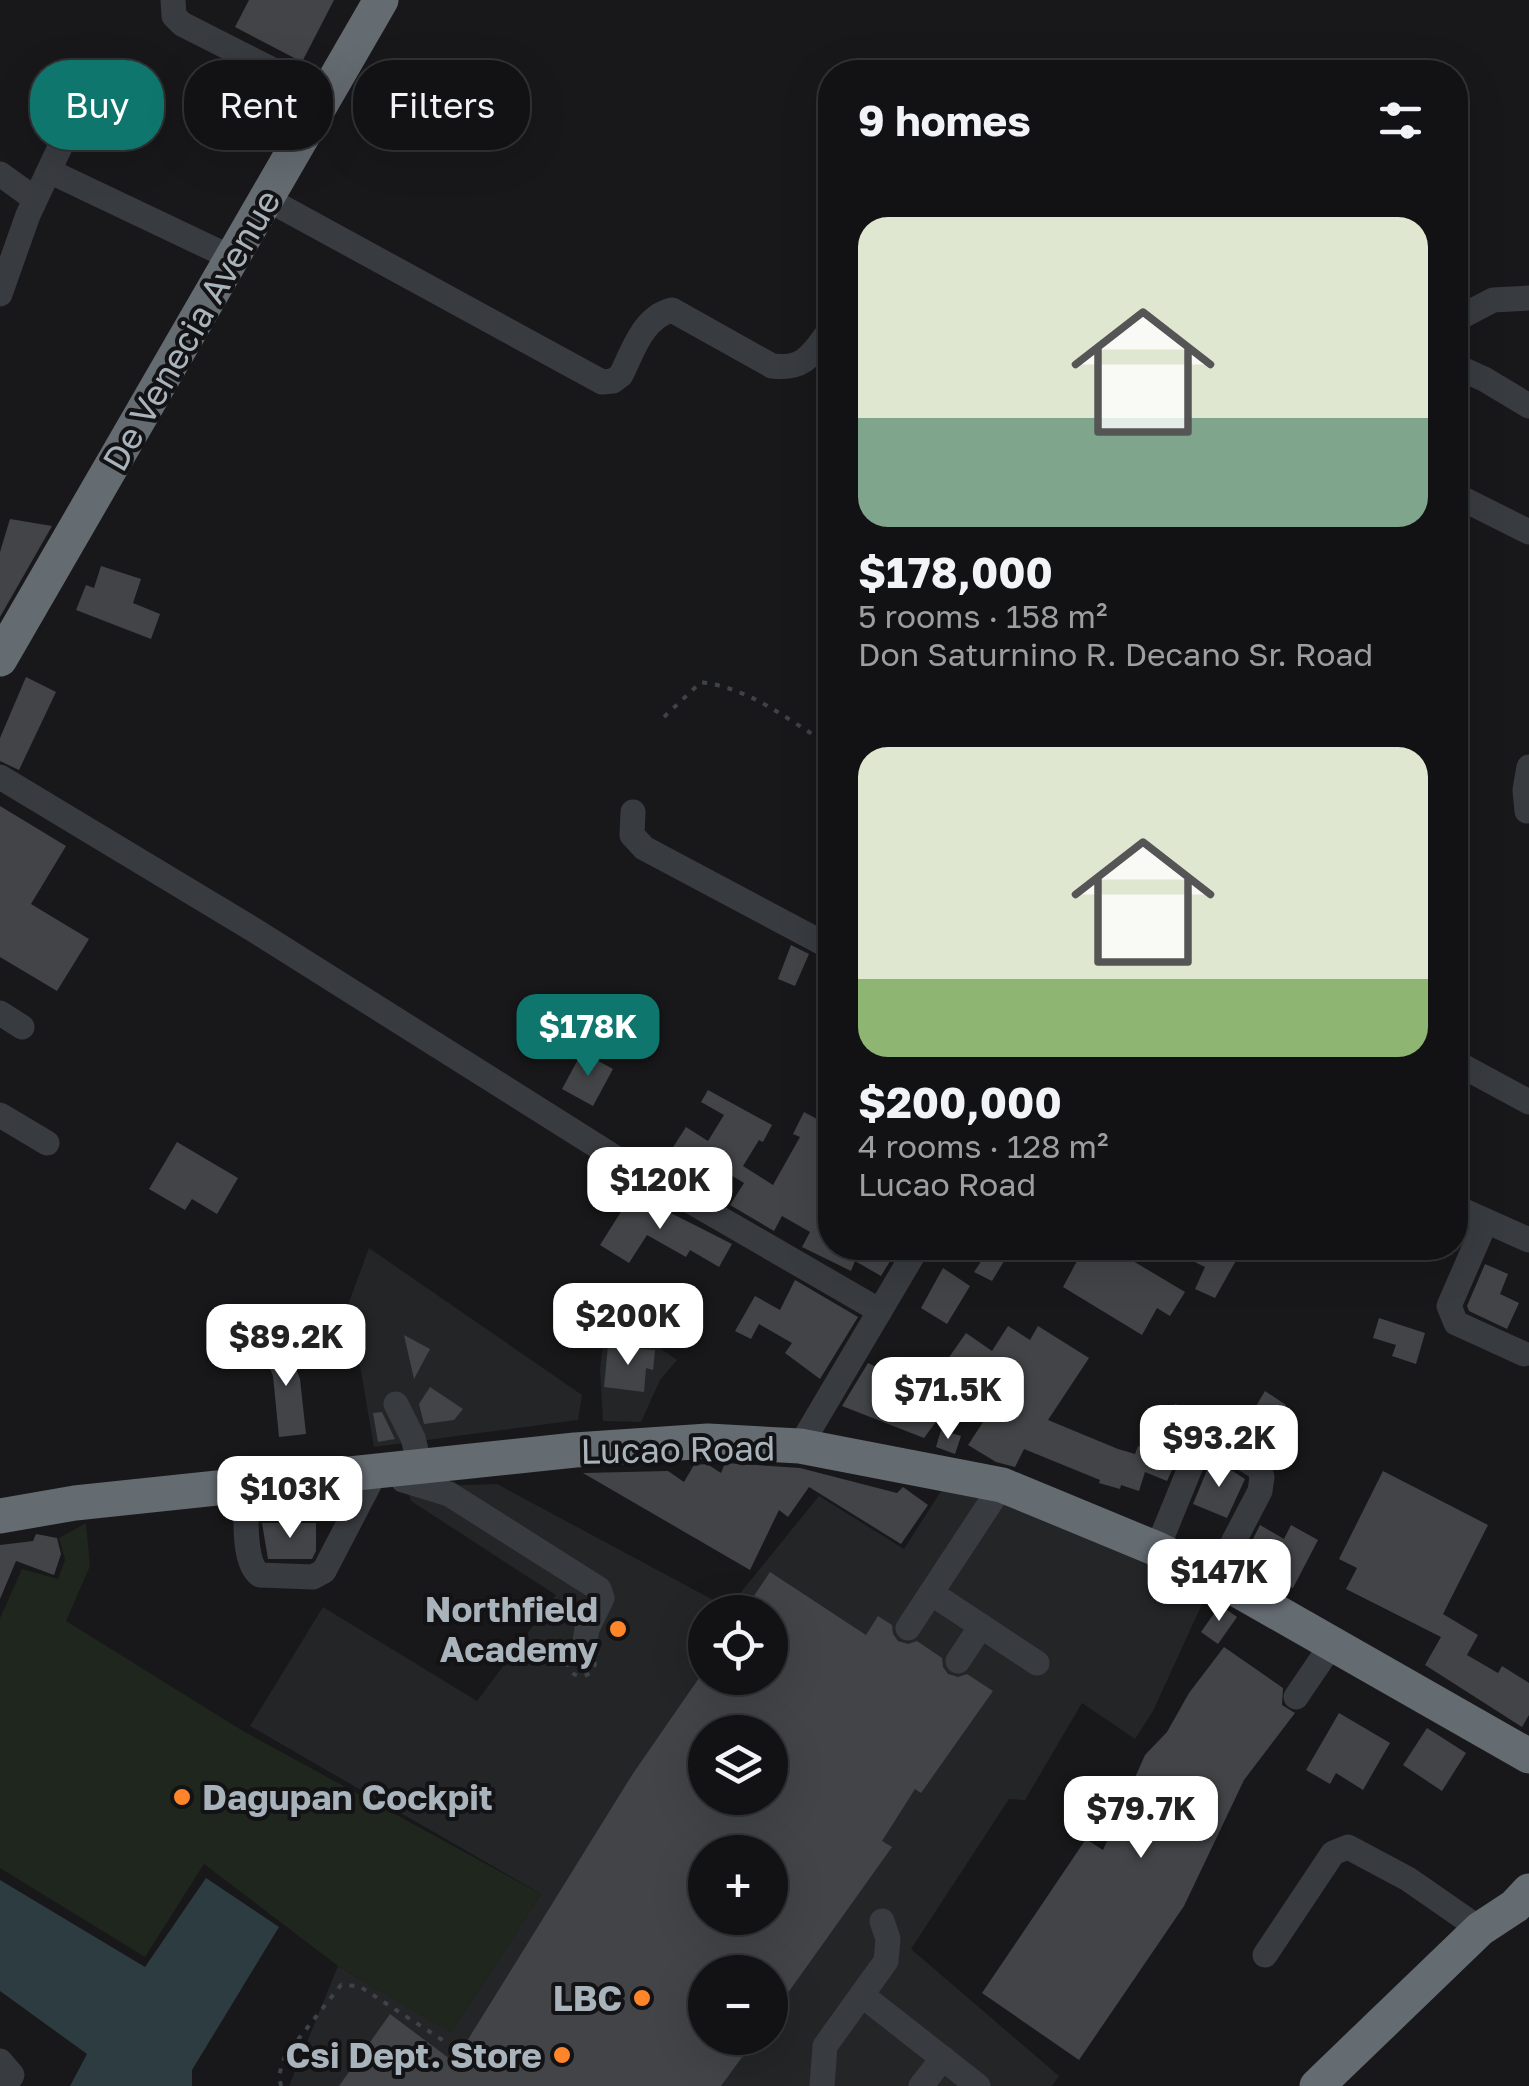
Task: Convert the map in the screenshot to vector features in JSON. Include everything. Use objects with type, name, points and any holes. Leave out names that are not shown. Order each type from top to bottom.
[{"type":"highway","name":"De Venecia Avenue","points":[[333,84],[381,0]]},
{"type":"highway","name":"De Venecia Avenue","points":[[0,659],[295,150]]},
{"type":"highway","name":"Lucao Road","points":[[0,1516],[75,1503],[400,1472],[474,1459],[708,1441],[800,1446],[1002,1485],[1157,1548],[1216,1577],[1522,1757]]},
{"type":"highway","points":[[1486,1924],[1502,1894],[1529,1868]]},
{"type":"highway","points":[[1317,2086],[1486,1924],[1515,1906],[1529,1891]]},
{"type":"street","points":[[173,0],[174,16],[182,24],[254,60]]},
{"type":"street","points":[[0,294],[35,198],[59,150]]},
{"type":"street","points":[[49,171],[232,258]]},
{"type":"street","points":[[0,174],[35,198]]},
{"type":"street","points":[[267,199],[602,382],[621,376],[648,324],[672,310],[772,366],[789,368],[800,364],[818,345]]},
{"type":"street","points":[[1468,313],[1493,300],[1529,298]]},
{"type":"street","points":[[1468,372],[1529,406]]},
{"type":"street","points":[[1468,502],[1529,532]]},
{"type":"street","points":[[1528,811],[1525,790],[1529,767]]},
{"type":"street","points":[[0,777],[254,930],[618,1160],[880,1310]]},
{"type":"street","points":[[634,812],[632,835],[644,848],[818,940]]},
{"type":"street","points":[[1468,1069],[1529,1102]]},
{"type":"street","points":[[0,1115],[48,1143]]},
{"type":"street","points":[[1468,1213],[1529,1240]]},
{"type":"street","points":[[1486,1221],[1449,1306],[1450,1314],[1456,1323],[1524,1354]]},
{"type":"street","points":[[800,1446],[910,1260]]},
{"type":"street","points":[[246,1485],[248,1560],[254,1571],[260,1575],[313,1577],[327,1566],[400,1472],[413,1438],[396,1404]]},
{"type":"street","points":[[1157,1548],[1197,1451],[1220,1445],[1259,1468],[1262,1477],[1260,1491],[1216,1577]]},
{"type":"street","points":[[472,1507],[474,1459]]},
{"type":"street","points":[[400,1472],[472,1507],[599,1589],[602,1598],[587,1629],[584,1648]]},
{"type":"street","points":[[908,1628],[1002,1485]]},
{"type":"street","points":[[931,1593],[1037,1663]]},
{"type":"street","points":[[958,1661],[981,1626]]},
{"type":"street","points":[[1296,1697],[1332,1644]]},
{"type":"street","points":[[1265,1955],[1333,1853],[1348,1847],[1486,1924]]},
{"type":"street","points":[[822,2086],[825,2046],[886,1962],[888,1939],[882,1921]]},
{"type":"street","points":[[862,1995],[978,2086]]},
{"type":"street","points":[[921,2086],[942,2058]]},
{"type":"street","points":[[0,2062],[12,2075],[5,2086]]},
{"type":"path","points":[[664,718],[700,682],[730,686],[780,710],[818,737]]},
{"type":"path","points":[[282,2086],[279,2075],[286,2056],[342,1985],[360,1986],[444,2041]]},
{"type":"shaded area","points":[[369,1248],[582,1395],[578,1420],[374,1447],[349,1302]]},
{"type":"shaded area","points":[[604,1338],[653,1343],[677,1360],[660,1380],[641,1422],[603,1421],[600,1369]]},
{"type":"shaded area","points":[[497,1484],[704,1595],[688,1595],[688,1695],[788,1695],[788,1595],[739,1595],[819,1496],[904,1549],[941,1491],[1007,1498],[1208,1591],[1153,1711],[1135,1739],[1082,1703],[1025,1800],[1009,1799],[911,1949],[1059,2076],[1052,2086],[289,2086],[338,1966],[451,2032],[541,1894],[250,1726],[323,1607],[477,1701],[556,1595],[411,1501],[407,1487]]},
{"type":"shaded area","name":"Dagupan Cockpit","points":[[86,1523],[90,1566],[66,1621],[243,1731],[541,1894],[451,2033],[338,1966],[204,1864],[145,1957],[0,1868],[0,1618],[22,1569],[58,1579],[65,1560],[59,1538]]},
{"type":"shaded area","points":[[206,1878],[279,1927],[192,2070],[192,2086],[70,2086],[87,2054],[0,1991],[0,1880],[145,1967]]},
{"type":"building","points":[[249,0],[334,0],[303,60],[235,27]]},
{"type":"building","points":[[10,519],[52,526],[0,617],[0,552]]},
{"type":"building","points":[[101,566],[141,579],[133,603],[160,614],[151,639],[76,610],[86,585],[94,588]]},
{"type":"building","points":[[26,677],[56,692],[19,770],[0,761],[0,738]]},
{"type":"building","points":[[0,806],[66,846],[31,904],[89,939],[57,991],[0,957]]},
{"type":"building","points":[[791,945],[809,954],[795,986],[778,979]]},
{"type":"building","points":[[582,1052],[613,1069],[593,1106],[562,1089]]},
{"type":"building","points":[[708,1090],[772,1125],[743,1166],[773,1185],[800,1137],[793,1134],[804,1112],[818,1120],[818,1255],[802,1247],[810,1232],[782,1216],[774,1231],[730,1205],[744,1183],[719,1168],[705,1191],[661,1166],[686,1127],[708,1141],[724,1115],[701,1102]]},
{"type":"building","points":[[177,1142],[238,1178],[217,1214],[192,1199],[185,1210],[149,1189]]},
{"type":"building","points":[[642,1192],[665,1205],[663,1209],[732,1244],[719,1267],[690,1250],[686,1257],[647,1235],[629,1263],[600,1245],[631,1196]]},
{"type":"building","points":[[829,1260],[891,1260],[881,1276],[855,1261],[851,1271]]},
{"type":"building","points":[[982,1260],[1005,1260],[992,1281],[974,1272]]},
{"type":"building","points":[[1134,1260],[1185,1292],[1170,1316],[1157,1308],[1142,1335],[1063,1287],[1077,1261]]},
{"type":"building","points":[[1191,1260],[1236,1260],[1215,1298],[1195,1289],[1205,1267]]},
{"type":"building","points":[[1485,1264],[1508,1274],[1500,1294],[1519,1303],[1507,1329],[1469,1311],[1467,1306]]},
{"type":"building","points":[[943,1268],[970,1286],[947,1324],[921,1308]]},
{"type":"building","points":[[795,1280],[858,1317],[820,1379],[785,1353],[792,1343],[759,1324],[751,1339],[735,1331],[755,1296],[780,1310]]},
{"type":"building","points":[[1379,1318],[1425,1333],[1416,1364],[1392,1356],[1396,1345],[1373,1338]]},
{"type":"building","points":[[320,1325],[339,1325],[338,1342],[346,1341],[348,1363],[324,1365]]},
{"type":"building","points":[[1008,1326],[1030,1340],[1038,1326],[1089,1358],[1048,1420],[1118,1449],[1135,1454],[1138,1446],[1157,1453],[1175,1404],[1199,1412],[1167,1481],[1145,1472],[1139,1491],[1121,1485],[1120,1489],[1024,1449],[1015,1467],[996,1462],[968,1445],[999,1398],[969,1377],[924,1438],[842,1406],[868,1363],[918,1388],[941,1360],[945,1363],[966,1333],[992,1351]]},
{"type":"building","points":[[404,1335],[430,1349],[414,1379]]},
{"type":"building","points":[[284,1337],[300,1379],[306,1434],[279,1437],[273,1376],[261,1347]]},
{"type":"building","points":[[608,1346],[655,1350],[653,1370],[646,1368],[644,1392],[604,1387]]},
{"type":"building","points":[[430,1387],[463,1409],[454,1420],[424,1424],[419,1404]]},
{"type":"building","points":[[1265,1391],[1286,1405],[1271,1431],[1249,1418]]},
{"type":"building","points":[[382,1412],[395,1439],[378,1442],[373,1413]]},
{"type":"building","points":[[941,1430],[961,1436],[955,1454],[936,1447]]},
{"type":"building","points":[[725,1463],[800,1468],[897,1493],[903,1487],[928,1505],[901,1544],[809,1487],[788,1517],[779,1510],[750,1570],[583,1473],[668,1471],[684,1482],[694,1465],[707,1464],[721,1473]]},
{"type":"building","points":[[1210,1463],[1223,1465],[1245,1479],[1227,1518],[1193,1504]]},
{"type":"building","points":[[1383,1471],[1488,1525],[1443,1614],[1478,1635],[1467,1655],[1498,1673],[1502,1666],[1529,1683],[1529,1715],[1522,1727],[1425,1665],[1441,1637],[1346,1589],[1357,1568],[1339,1559]]},
{"type":"building","points":[[262,1523],[316,1523],[316,1551],[312,1559],[268,1559]]},
{"type":"building","points":[[1260,1525],[1284,1539],[1291,1525],[1318,1540],[1293,1588],[1242,1561]]},
{"type":"building","points":[[36,1534],[57,1538],[61,1554],[54,1575],[16,1561],[0,1599],[0,1545],[33,1541]]},
{"type":"building","points":[[770,1572],[866,1635],[878,1616],[892,1625],[898,1641],[917,1641],[942,1658],[948,1674],[967,1674],[993,1691],[921,1793],[915,1789],[882,1841],[892,1847],[788,1993],[788,1955],[688,1955],[688,2055],[744,2055],[721,2086],[339,2086],[390,2014],[454,2062],[632,1775],[688,1694],[788,1695],[788,1595],[754,1595]]},
{"type":"building","points":[[1220,1605],[1237,1617],[1218,1644],[1201,1632]]},
{"type":"building","points":[[1224,1647],[1283,1688],[1282,1705],[1295,1713],[1244,1780],[1184,1906],[1079,2060],[982,1993],[1086,1839],[1103,1850],[1145,1755],[1167,1732],[1189,1693]]},
{"type":"building","points":[[1339,1713],[1390,1743],[1363,1790],[1336,1773],[1330,1784],[1306,1770]]},
{"type":"building","points":[[1427,1728],[1466,1753],[1442,1791],[1403,1765]]},
{"type":"place","name":"Northfield Academy","points":[[618,1629]]},
{"type":"place","name":"Dagupan Cockpit","points":[[182,1797]]},
{"type":"place","name":"LBC","points":[[642,1998]]},
{"type":"place","name":"Csi Dept. Store","points":[[562,2055]]}]
